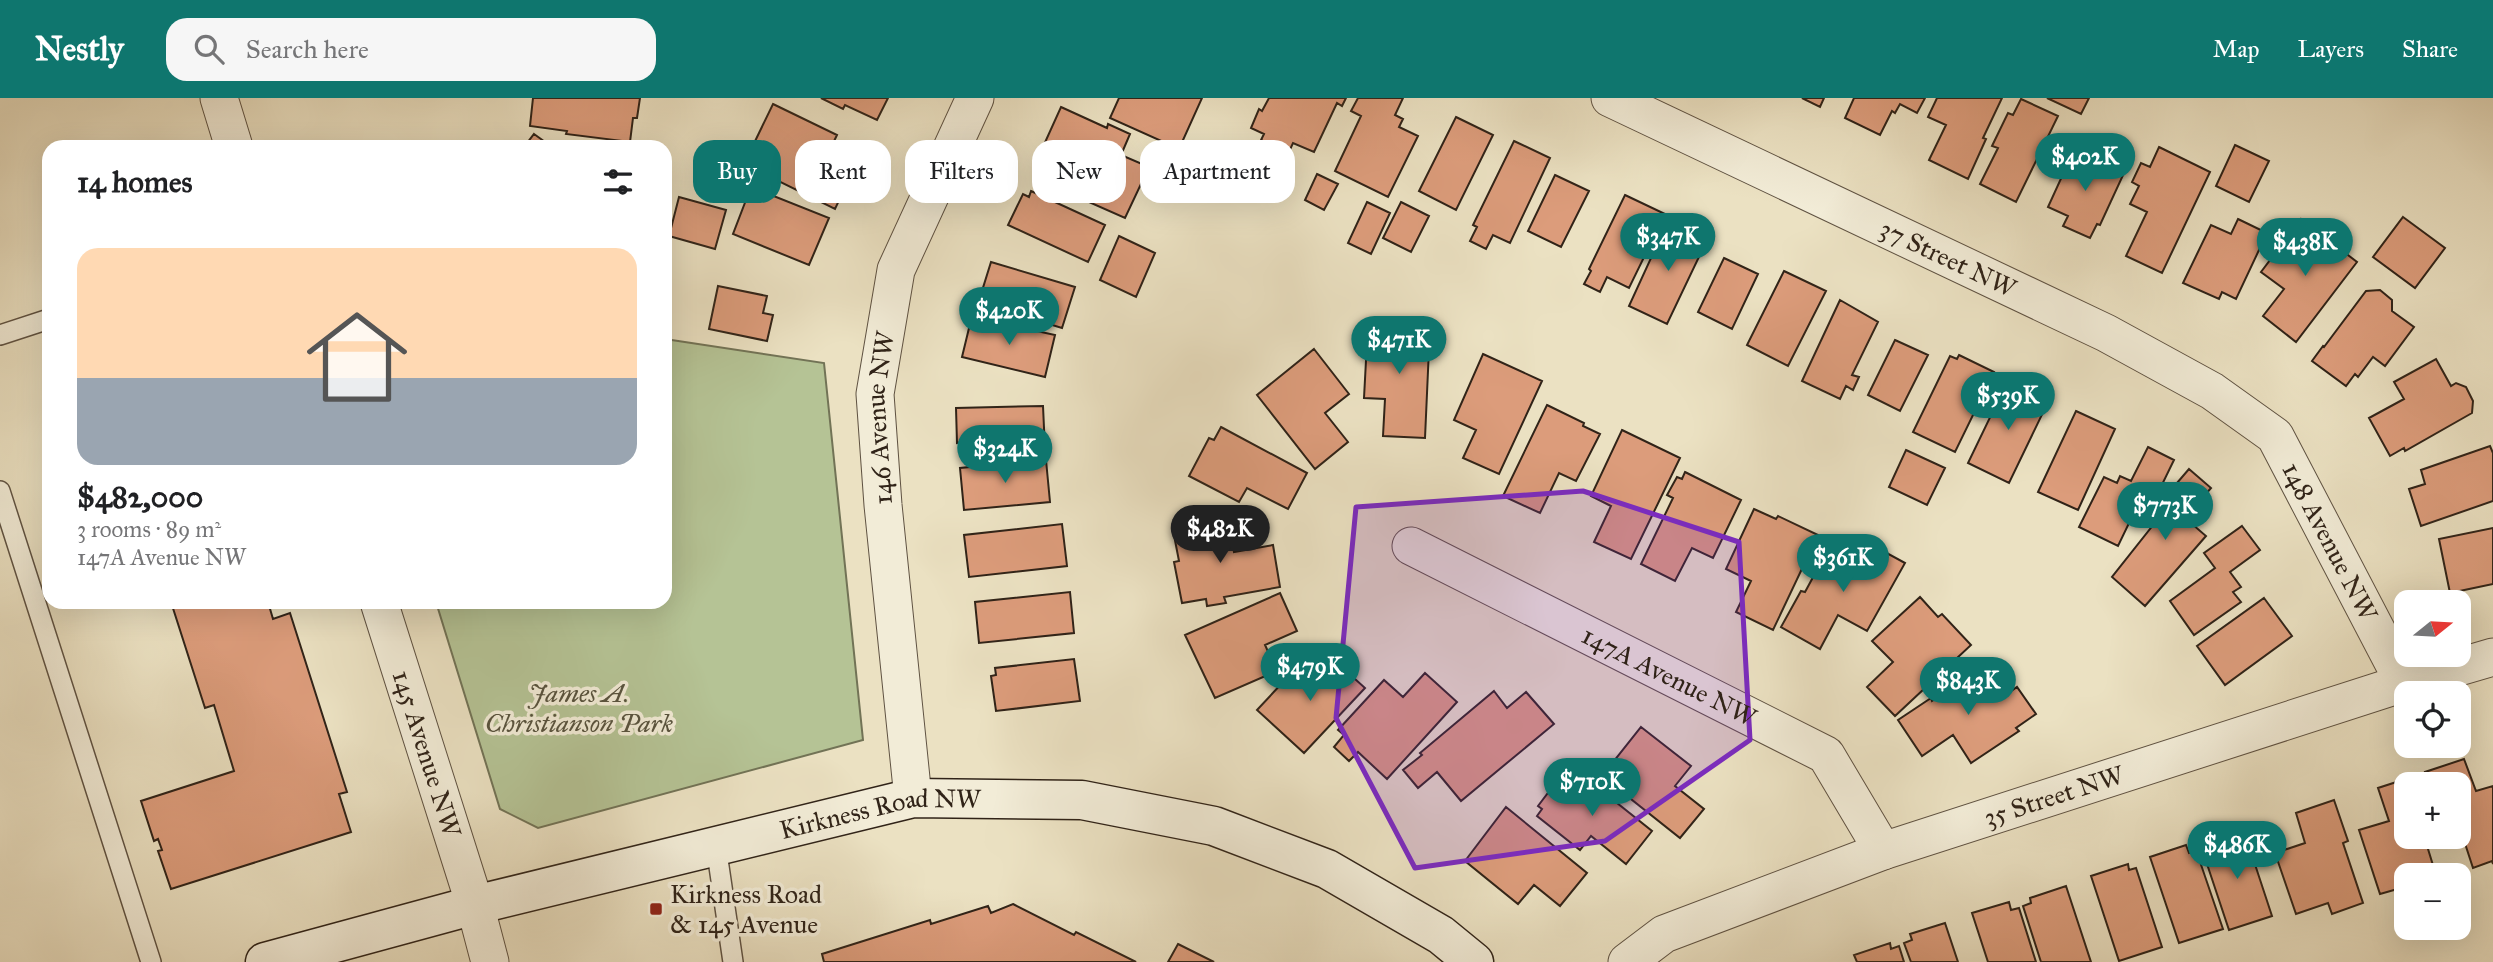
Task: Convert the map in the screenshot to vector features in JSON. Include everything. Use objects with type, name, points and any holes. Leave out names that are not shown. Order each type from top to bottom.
[{"type":"street","points":[[219,98],[232,140]]},
{"type":"street","name":"146 Avenue NW","points":[[913,798],[883,505],[875,394],[896,270],[975,98]]},
{"type":"street","name":"37 Street NW","points":[[1610,98],[2106,333],[2212,391],[2275,436]]},
{"type":"street","name":"148 Avenue NW","points":[[2275,436],[2402,681]]},
{"type":"street","name":"147A Avenue NW","points":[[1410,547],[1826,755],[1883,851]]},
{"type":"street","name":"145 Avenue NW","points":[[381,609],[475,905],[490,962]]},
{"type":"street","name":"35 Street NW","points":[[2410,681],[2493,657]]},
{"type":"street","name":"35 Street NW","points":[[1628,962],[1664,934],[1883,851],[2394,686]]},
{"type":"street","name":"Kirkness Road NW","points":[[265,962],[475,905],[913,798],[1082,800],[1214,826],[1327,869],[1441,936],[1474,962]]},
{"type":"lane","points":[[0,335],[42,321]]},
{"type":"lane","points":[[0,491],[151,962]]},
{"type":"lane","points":[[716,846],[733,962]]},
{"type":"highlighted area","points":[[1583,491],[1739,542],[1750,740],[1605,841],[1415,868],[1336,718],[1356,507]]},
{"type":"green space","name":"James A. Christianson Park","points":[[672,340],[824,363],[863,740],[538,828],[500,809],[438,609],[672,609]]},
{"type":"building","points":[[533,98],[640,98],[637,118],[633,118],[630,140],[566,134],[567,131],[530,126]]},
{"type":"building","points":[[821,98],[888,98],[877,120],[845,105],[843,109]]},
{"type":"building","points":[[1119,98],[1202,98],[1183,140],[1159,140],[1110,118]]},
{"type":"building","points":[[1269,98],[1346,98],[1342,106],[1337,103],[1314,152],[1295,144],[1295,140],[1261,140],[1264,134],[1251,128],[1259,109],[1262,111]]},
{"type":"building","points":[[1358,98],[1403,98],[1395,115],[1403,119],[1399,127],[1418,136],[1388,197],[1335,171],[1361,116],[1351,111]]},
{"type":"building","points":[[1802,98],[1824,98],[1820,107]]},
{"type":"building","points":[[1854,98],[1925,98],[1917,113],[1900,104],[1895,113],[1892,111],[1880,135],[1845,118]]},
{"type":"building","points":[[1937,98],[2002,98],[1968,179],[1929,160],[1946,125],[1928,117]]},
{"type":"building","points":[[2047,98],[2089,98],[2081,114]]},
{"type":"building","points":[[2021,99],[2058,116],[2016,202],[1980,184],[1998,148],[1992,146],[2008,113],[2013,115]]},
{"type":"building","points":[[773,104],[837,135],[835,140],[795,140],[795,189],[781,182],[781,140],[756,140]]},
{"type":"building","points":[[1061,107],[1107,128],[1108,124],[1130,134],[1126,143],[1126,140],[1046,140]]},
{"type":"building","points":[[1456,117],[1493,135],[1456,210],[1419,191]]},
{"type":"building","points":[[534,134],[542,140],[529,140]]},
{"type":"building","points":[[1514,141],[1550,158],[1510,243],[1493,235],[1486,249],[1470,241],[1477,227],[1473,225]]},
{"type":"building","points":[[2235,145],[2269,161],[2249,202],[2216,186]]},
{"type":"building","points":[[2159,147],[2210,172],[2162,273],[2126,256],[2147,212],[2130,204],[2139,186],[2132,182],[2141,163],[2150,167]]},
{"type":"building","points":[[2074,150],[2124,173],[2100,225],[2097,224],[2090,238],[2063,226],[2068,216],[2048,207]]},
{"type":"building","points":[[1126,157],[1140,163],[1140,186],[1125,218],[1091,203],[1126,203]]},
{"type":"building","points":[[1317,174],[1338,184],[1324,210],[1305,200]]},
{"type":"building","points":[[1555,175],[1589,191],[1561,247],[1528,231]]},
{"type":"building","points":[[1031,191],[1032,203],[1057,203],[1105,225],[1088,262],[1008,225],[1023,194],[1029,197]]},
{"type":"building","points":[[1625,195],[1665,214],[1629,288],[1607,277],[1600,292],[1584,284]]},
{"type":"building","points":[[679,197],[726,210],[715,249],[672,237],[672,224]]},
{"type":"building","points":[[781,199],[829,218],[809,265],[733,234],[745,203],[781,203]]},
{"type":"building","points":[[1367,202],[1390,213],[1371,254],[1348,243]]},
{"type":"building","points":[[1401,202],[1429,216],[1411,252],[1383,238]]},
{"type":"building","points":[[823,203],[838,203],[835,209]]},
{"type":"building","points":[[2403,217],[2445,248],[2415,288],[2373,257]]},
{"type":"building","points":[[2238,219],[2267,233],[2236,299],[2222,292],[2219,299],[2183,283],[2211,225],[2231,234]]},
{"type":"building","points":[[2301,219],[2357,262],[2296,342],[2263,316],[2284,289],[2261,272]]},
{"type":"building","points":[[1668,221],[1707,240],[1667,324],[1629,306]]},
{"type":"building","points":[[1119,236],[1155,253],[1136,297],[1100,280]]},
{"type":"building","points":[[1724,258],[1758,274],[1732,329],[1698,312]]},
{"type":"building","points":[[991,262],[1075,287],[1062,328],[983,304],[987,293],[982,291]]},
{"type":"building","points":[[1784,271],[1826,291],[1788,366],[1747,345]]},
{"type":"building","points":[[718,286],[767,296],[763,313],[773,315],[767,341],[709,329]]},
{"type":"building","points":[[2380,290],[2392,300],[2392,311],[2414,327],[2385,366],[2373,357],[2358,377],[2355,374],[2346,386],[2312,361],[2366,291]]},
{"type":"building","points":[[1840,300],[1878,322],[1852,375],[1859,377],[1853,390],[1846,386],[1840,399],[1802,381]]},
{"type":"building","points":[[977,318],[1055,335],[1045,377],[962,357],[970,324],[975,325]]},
{"type":"building","points":[[1368,323],[1430,326],[1425,438],[1383,436],[1385,399],[1364,398]]},
{"type":"building","points":[[1895,340],[1928,355],[1900,411],[1868,395]]},
{"type":"building","points":[[1314,349],[1349,394],[1325,413],[1348,442],[1315,469],[1257,395]]},
{"type":"building","points":[[1483,354],[1542,381],[1499,474],[1463,458],[1476,430],[1454,420]]},
{"type":"building","points":[[1959,355],[1994,372],[1955,452],[1913,432],[1950,356],[1957,359]]},
{"type":"building","points":[[2436,359],[2451,386],[2456,383],[2466,387],[2473,401],[2472,413],[2405,451],[2404,448],[2390,456],[2369,418],[2404,399],[2394,382]]},
{"type":"building","points":[[2008,380],[2049,400],[2009,483],[1968,463]]},
{"type":"building","points":[[1547,405],[1600,434],[1576,481],[1559,473],[1540,513],[1503,496]]},
{"type":"building","points":[[1043,406],[1045,450],[962,451],[962,442],[957,443],[956,408]]},
{"type":"building","points":[[2076,411],[2115,429],[2078,510],[2038,492]]},
{"type":"building","points":[[1221,427],[1307,473],[1288,509],[1247,488],[1239,502],[1189,476],[1209,438],[1214,440]]},
{"type":"building","points":[[1622,430],[1680,458],[1631,559],[1594,542],[1611,506],[1591,496]]},
{"type":"building","points":[[2490,446],[2493,453],[2493,501],[2421,526],[2409,489],[2425,484],[2421,470]]},
{"type":"building","points":[[2148,447],[2174,460],[2156,497],[2144,492],[2118,546],[2079,527],[2104,477],[2117,483],[2120,476],[2131,481]]},
{"type":"building","points":[[1906,450],[1945,468],[1927,505],[1889,487]]},
{"type":"building","points":[[1046,460],[1050,502],[964,510],[960,468]]},
{"type":"building","points":[[2189,469],[2211,488],[2185,518],[2206,536],[2145,606],[2112,577],[2165,510],[2158,505]]},
{"type":"building","points":[[1685,472],[1741,500],[1713,558],[1692,548],[1675,581],[1641,564],[1673,498],[1667,495],[1677,477],[1682,479]]},
{"type":"building","points":[[1754,509],[1776,519],[1778,516],[1818,535],[1773,630],[1736,612],[1751,581],[1726,569]]},
{"type":"building","points":[[1228,520],[1234,552],[1273,545],[1280,587],[1224,597],[1226,603],[1207,606],[1206,599],[1182,603],[1174,562],[1179,561],[1173,530]]},
{"type":"building","points":[[1062,524],[1067,566],[969,577],[964,535]]},
{"type":"building","points":[[2242,526],[2260,550],[2230,572],[2241,587],[2233,592],[2241,602],[2194,635],[2170,601],[2215,568],[2204,553]]},
{"type":"building","points":[[2493,528],[2493,584],[2449,590],[2439,539]]},
{"type":"building","points":[[1831,544],[1864,562],[1874,546],[1905,563],[1867,631],[1838,615],[1820,649],[1781,627],[1801,591],[1805,592]]},
{"type":"building","points":[[1070,592],[1074,633],[979,643],[975,602]]},
{"type":"building","points":[[1280,593],[1297,631],[1265,645],[1277,671],[1215,698],[1185,635]]},
{"type":"building","points":[[1920,597],[1938,617],[1942,614],[1971,645],[1895,716],[1867,687],[1893,662],[1872,641]]},
{"type":"building","points":[[2264,598],[2292,636],[2225,685],[2197,646]]},
{"type":"building","points":[[173,609],[270,609],[273,619],[290,613],[347,792],[339,794],[351,832],[171,889],[158,851],[162,850],[158,839],[154,841],[141,801],[234,771],[214,705],[205,708]]},
{"type":"building","points":[[1074,659],[1080,701],[996,711],[991,676],[996,675],[995,668]]},
{"type":"building","points":[[1334,660],[1365,688],[1304,753],[1257,710],[1299,665],[1315,680]]},
{"type":"building","points":[[1982,668],[2001,698],[2017,687],[2036,714],[2016,728],[2019,731],[1971,763],[1953,735],[1922,756],[1898,720]]},
{"type":"building","points":[[1425,673],[1457,702],[1387,779],[1358,752],[1349,761],[1334,747],[1344,735],[1338,730],[1384,680],[1403,697]]},
{"type":"building","points":[[1494,691],[1507,708],[1526,692],[1554,724],[1461,801],[1437,772],[1418,788],[1403,770]]},
{"type":"building","points":[[1641,727],[1691,766],[1675,786],[1704,809],[1680,838],[1602,776]]},
{"type":"building","points":[[2464,759],[2469,772],[2425,772]]},
{"type":"building","points":[[1577,771],[1652,831],[1626,864],[1591,836],[1580,850],[1537,816],[1542,809],[1538,806],[1560,777],[1567,783]]},
{"type":"building","points":[[2471,778],[2476,791],[2493,786],[2493,864],[2492,861],[2473,868],[2467,849],[2471,849]]},
{"type":"building","points":[[2394,783],[2394,849],[2428,849],[2432,863],[2394,863],[2394,890],[2380,894],[2359,830],[2389,821],[2378,788]]},
{"type":"building","points":[[2334,800],[2348,841],[2343,843],[2363,903],[2332,914],[2328,903],[2296,914],[2275,853],[2305,843],[2296,813]]},
{"type":"building","points":[[1506,807],[1587,873],[1560,906],[1534,885],[1518,904],[1465,861]]},
{"type":"building","points":[[2244,831],[2272,916],[2229,930],[2202,849],[2211,846],[2209,842]]},
{"type":"building","points":[[2186,845],[2189,853],[2196,850],[2223,929],[2179,943],[2150,857]]},
{"type":"building","points":[[2128,864],[2129,870],[2136,868],[2162,947],[2119,961],[2091,876]]},
{"type":"building","points":[[2066,886],[2091,962],[2041,962],[2023,906],[2031,903],[2030,898]]},
{"type":"building","points":[[2009,902],[2011,910],[2019,908],[2036,962],[1988,962],[1972,913]]},
{"type":"building","points":[[1013,904],[1136,962],[824,962],[822,954],[930,920],[931,924],[988,906],[991,913]]},
{"type":"building","points":[[1945,923],[1958,962],[1911,962],[1904,943],[1912,940],[1910,934]]},
{"type":"building","points":[[1890,943],[1891,949],[1899,946],[1904,962],[1857,962],[1854,955]]},
{"type":"building","points":[[1178,944],[1214,962],[1168,962]]},
{"type":"place","name":"Kirkness Road & 145 Avenue","points":[[656,909]]}]
